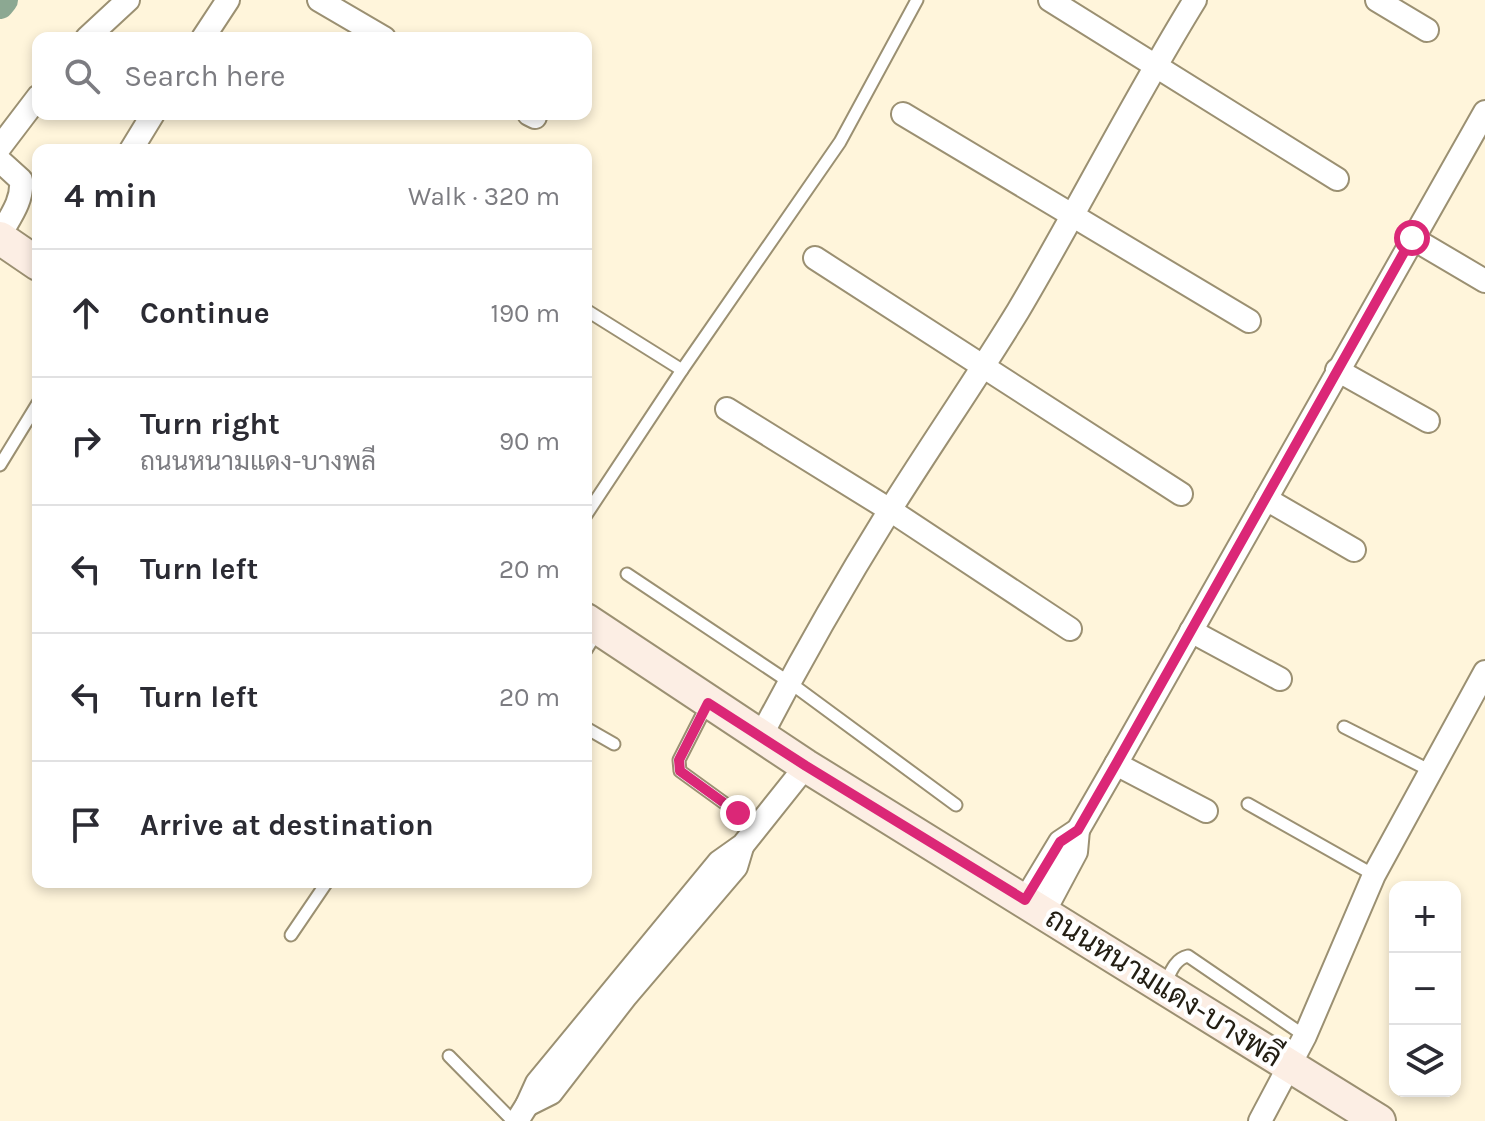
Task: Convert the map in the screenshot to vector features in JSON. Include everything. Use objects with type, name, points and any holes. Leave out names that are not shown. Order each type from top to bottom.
[{"type":"main road","points":[[0,236],[32,260]]},
{"type":"main road","name":"ถนนหนามแดง-บางพลี","points":[[592,634],[708,703],[1379,1121]]},
{"type":"street","points":[[93,32],[128,0]]},
{"type":"street","points":[[207,32],[228,0]]},
{"type":"street","points":[[319,0],[374,32]]},
{"type":"street","points":[[1050,0],[1337,179]]},
{"type":"street","points":[[761,736],[789,682],[890,510],[982,368],[1073,218],[1155,64],[1195,0]]},
{"type":"street","points":[[1377,0],[1427,30]]},
{"type":"street","points":[[0,147],[32,105]]},
{"type":"street","points":[[903,114],[1249,321]]},
{"type":"street","points":[[1035,906],[1060,842],[1078,830],[1484,114]]},
{"type":"street","points":[[135,144],[149,120]]},
{"type":"street","points":[[0,161],[21,180],[21,189],[20,199],[0,236]]},
{"type":"street","points":[[1412,238],[1485,281]]},
{"type":"street","points":[[815,258],[1181,494]]},
{"type":"street","points":[[1337,370],[1428,421]]},
{"type":"street","points":[[727,409],[890,510],[1070,629]]},
{"type":"street","points":[[1266,499],[1354,550]]},
{"type":"street","points":[[1191,631],[1280,679]]},
{"type":"street","points":[[1260,1121],[1305,1036],[1374,875],[1485,672]]},
{"type":"street","points":[[1116,764],[1206,811]]},
{"type":"street","points":[[519,1116],[537,1083],[640,956],[719,862],[743,845],[806,766]]},
{"type":"lane","points":[[592,496],[840,142],[917,0]]},
{"type":"lane","points":[[592,314],[682,370]]},
{"type":"lane","points":[[0,465],[32,413]]},
{"type":"lane","points":[[627,574],[789,682],[956,805]]},
{"type":"lane","points":[[708,703],[678,766],[680,771],[738,813]]},
{"type":"lane","points":[[1344,727],[1431,771]]},
{"type":"lane","points":[[592,731],[614,744]]},
{"type":"lane","points":[[1248,804],[1374,875]]},
{"type":"lane","points":[[291,935],[323,888]]},
{"type":"lane","points":[[1163,987],[1176,962],[1188,956],[1305,1036]]},
{"type":"lane","points":[[449,1056],[519,1116]]},
{"type":"waterway","points":[[0,5],[4,0]]},
{"type":"route","points":[[738,813],[680,771],[678,766],[708,703],[1025,900],[1060,842],[1078,830],[1412,238]]}]
